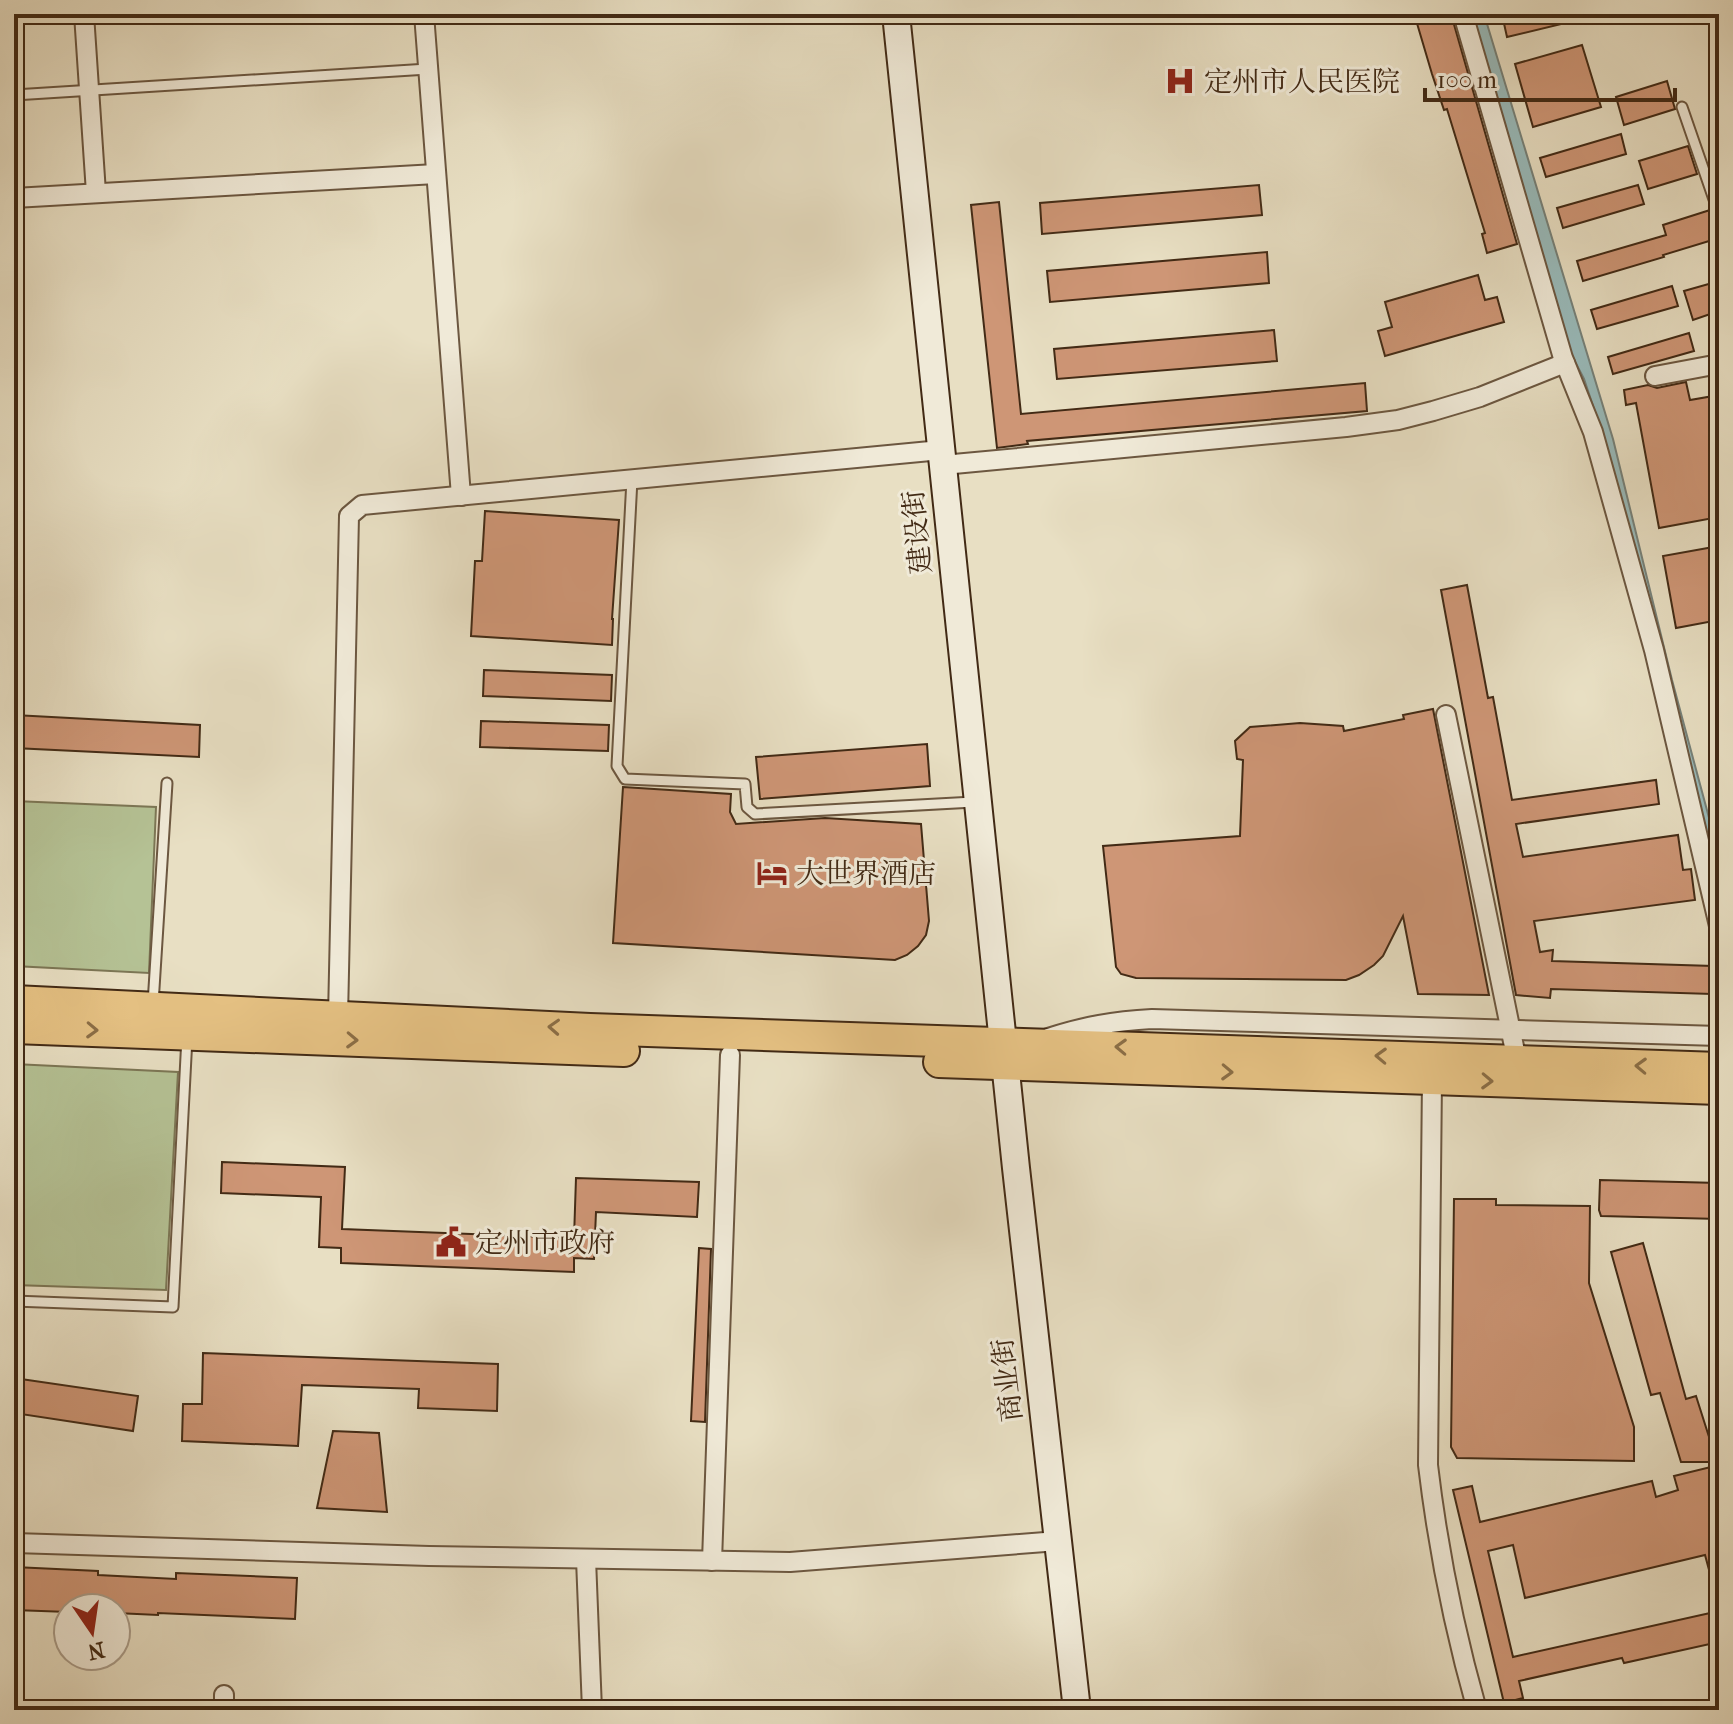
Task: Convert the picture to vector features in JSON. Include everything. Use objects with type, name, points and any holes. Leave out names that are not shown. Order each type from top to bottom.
[{"type":"main road","points":[[14,1001],[1012,1051],[1432,1079],[1719,1089]]},
{"type":"main road","points":[[14,1028],[730,1055],[1012,1051],[1719,1068]]},
{"type":"street","points":[[84,14],[96,193]]},
{"type":"street","points":[[424,14],[461,496]]},
{"type":"street","name":"建设街","points":[[896,14],[977,802],[1012,1051]]},
{"type":"street","points":[[1463,14],[1565,363],[1593,432],[1654,650],[1719,926]]},
{"type":"street","points":[[14,198],[436,174]]},
{"type":"street","points":[[338,1017],[349,516],[362,505],[632,479],[1346,427],[1398,420],[1480,397],[1565,363]]},
{"type":"street","points":[[1655,376],[1719,364]]},
{"type":"street","points":[[1446,715],[1517,1061]]},
{"type":"street","points":[[1012,1051],[1089,1025],[1152,1019],[1719,1036]]},
{"type":"street","name":"商业街","points":[[1012,1051],[1077,1710]]},
{"type":"street","points":[[712,1561],[730,1055]]},
{"type":"street","points":[[1432,1079],[1428,1465],[1455,1631],[1477,1710]]},
{"type":"street","points":[[14,1543],[413,1556],[790,1562],[1058,1541]]},
{"type":"street","points":[[586,1559],[592,1710]]},
{"type":"lane","points":[[14,95],[428,69]]},
{"type":"lane","points":[[1682,107],[1719,214]]},
{"type":"lane","points":[[632,479],[617,766],[625,779],[745,784],[747,807],[755,814],[977,802]]},
{"type":"lane","points":[[153,1008],[167,783]]},
{"type":"lane","points":[[14,1301],[173,1307],[187,1034]]},
{"type":"green space","points":[[14,801],[156,807],[149,973],[14,966]]},
{"type":"green space","points":[[14,1064],[178,1072],[166,1290],[14,1285]]},
{"type":"water","points":[[1472,14],[1484,14],[1613,439],[1719,855],[1719,905],[1597,418],[1584,379],[1570,352]]},
{"type":"building","points":[[1436,14],[1451,14],[1517,244],[1487,253],[1482,234],[1485,233],[1416,20]]},
{"type":"building","points":[[1525,14],[1582,14],[1582,19],[1507,37],[1503,19]]},
{"type":"building","points":[[1582,45],[1601,107],[1533,127],[1515,64]]},
{"type":"building","points":[[1667,81],[1675,109],[1624,125],[1616,97]]},
{"type":"building","points":[[1621,134],[1626,154],[1546,177],[1540,158]]},
{"type":"building","points":[[1688,146],[1697,174],[1648,189],[1639,161]]},
{"type":"building","points":[[1259,185],[1262,215],[1042,234],[1040,203]]},
{"type":"building","points":[[1638,185],[1644,204],[1563,228],[1557,208]]},
{"type":"building","points":[[999,202],[1021,414],[1365,383],[1367,411],[1027,441],[1028,444],[997,448],[971,205]]},
{"type":"building","points":[[1710,210],[1718,221],[1719,238],[1583,281],[1577,261],[1666,235],[1663,225]]},
{"type":"building","points":[[1267,252],[1269,283],[1050,302],[1047,271]]},
{"type":"building","points":[[1478,275],[1485,300],[1497,297],[1504,322],[1385,356],[1378,331],[1392,327],[1385,302]]},
{"type":"building","points":[[1719,281],[1719,311],[1693,320],[1684,291]]},
{"type":"building","points":[[1672,286],[1678,306],[1597,329],[1591,310]]},
{"type":"building","points":[[1274,330],[1277,361],[1057,379],[1054,349]]},
{"type":"building","points":[[1689,333],[1694,351],[1613,374],[1608,357]]},
{"type":"building","points":[[1686,382],[1690,400],[1719,395],[1719,517],[1659,528],[1636,403],[1626,405],[1624,390]]},
{"type":"building","points":[[485,511],[619,520],[612,645],[471,636],[475,561],[482,561]]},
{"type":"building","points":[[1719,546],[1719,620],[1676,628],[1663,556]]},
{"type":"building","points":[[1467,585],[1488,698],[1493,697],[1512,800],[1656,780],[1659,804],[1516,824],[1523,857],[1678,835],[1683,870],[1691,869],[1695,900],[1534,921],[1540,952],[1553,950],[1552,961],[1713,966],[1712,994],[1551,989],[1550,998],[1516,995],[1441,590]]},
{"type":"building","points":[[484,670],[612,675],[611,701],[483,696]]},
{"type":"building","points":[[1433,709],[1489,995],[1418,994],[1403,916],[1383,956],[1359,975],[1346,980],[1136,978],[1121,974],[1116,967],[1103,846],[1240,836],[1243,760],[1237,759],[1235,741],[1250,727],[1300,723],[1343,726],[1344,731],[1404,719],[1403,715]]},
{"type":"building","points":[[14,715],[200,725],[199,757],[14,748]]},
{"type":"building","points":[[481,721],[609,725],[608,751],[480,747]]},
{"type":"building","points":[[927,744],[930,786],[760,799],[756,757]]},
{"type":"building","name":"大世界酒店","points":[[623,787],[731,794],[730,812],[736,824],[825,818],[921,824],[929,921],[926,935],[907,955],[895,960],[613,943]]},
{"type":"building","points":[[222,1162],[345,1167],[342,1229],[574,1238],[576,1178],[699,1182],[697,1217],[596,1212],[594,1259],[574,1258],[574,1272],[341,1263],[341,1248],[319,1247],[321,1197],[221,1193]]},
{"type":"building","points":[[1600,1180],[1719,1183],[1719,1219],[1601,1216]]},
{"type":"building","points":[[1454,1199],[1496,1199],[1496,1205],[1590,1206],[1589,1283],[1634,1427],[1634,1461],[1457,1458],[1451,1447]]},
{"type":"building","points":[[1643,1243],[1686,1399],[1696,1396],[1717,1462],[1681,1462],[1660,1393],[1651,1395],[1611,1252]]},
{"type":"building","points":[[699,1248],[711,1249],[705,1422],[691,1421]]},
{"type":"building","points":[[203,1353],[498,1364],[497,1411],[418,1408],[419,1389],[302,1385],[298,1446],[182,1441],[183,1404],[202,1404]]},
{"type":"building","points":[[14,1378],[138,1396],[133,1431],[14,1413]]},
{"type":"building","points":[[333,1431],[379,1433],[387,1512],[317,1508]]},
{"type":"building","points":[[1719,1465],[1719,1591],[1715,1592],[1705,1555],[1525,1598],[1513,1545],[1488,1551],[1513,1657],[1719,1611],[1719,1642],[1624,1663],[1622,1658],[1519,1681],[1523,1698],[1504,1703],[1453,1490],[1472,1486],[1480,1522],[1652,1481],[1656,1497],[1678,1490],[1674,1476]]},
{"type":"building","points":[[14,1567],[176,1579],[176,1573],[297,1578],[295,1619],[132,1614],[132,1592],[52,1592],[52,1611],[14,1610]]},
{"type":"place","name":"定州市人民医院","points":[[1180,81]]},
{"type":"place","name":"大世界酒店","points":[[772,873]]},
{"type":"place","name":"定州市政府","points":[[451,1242]]}]
